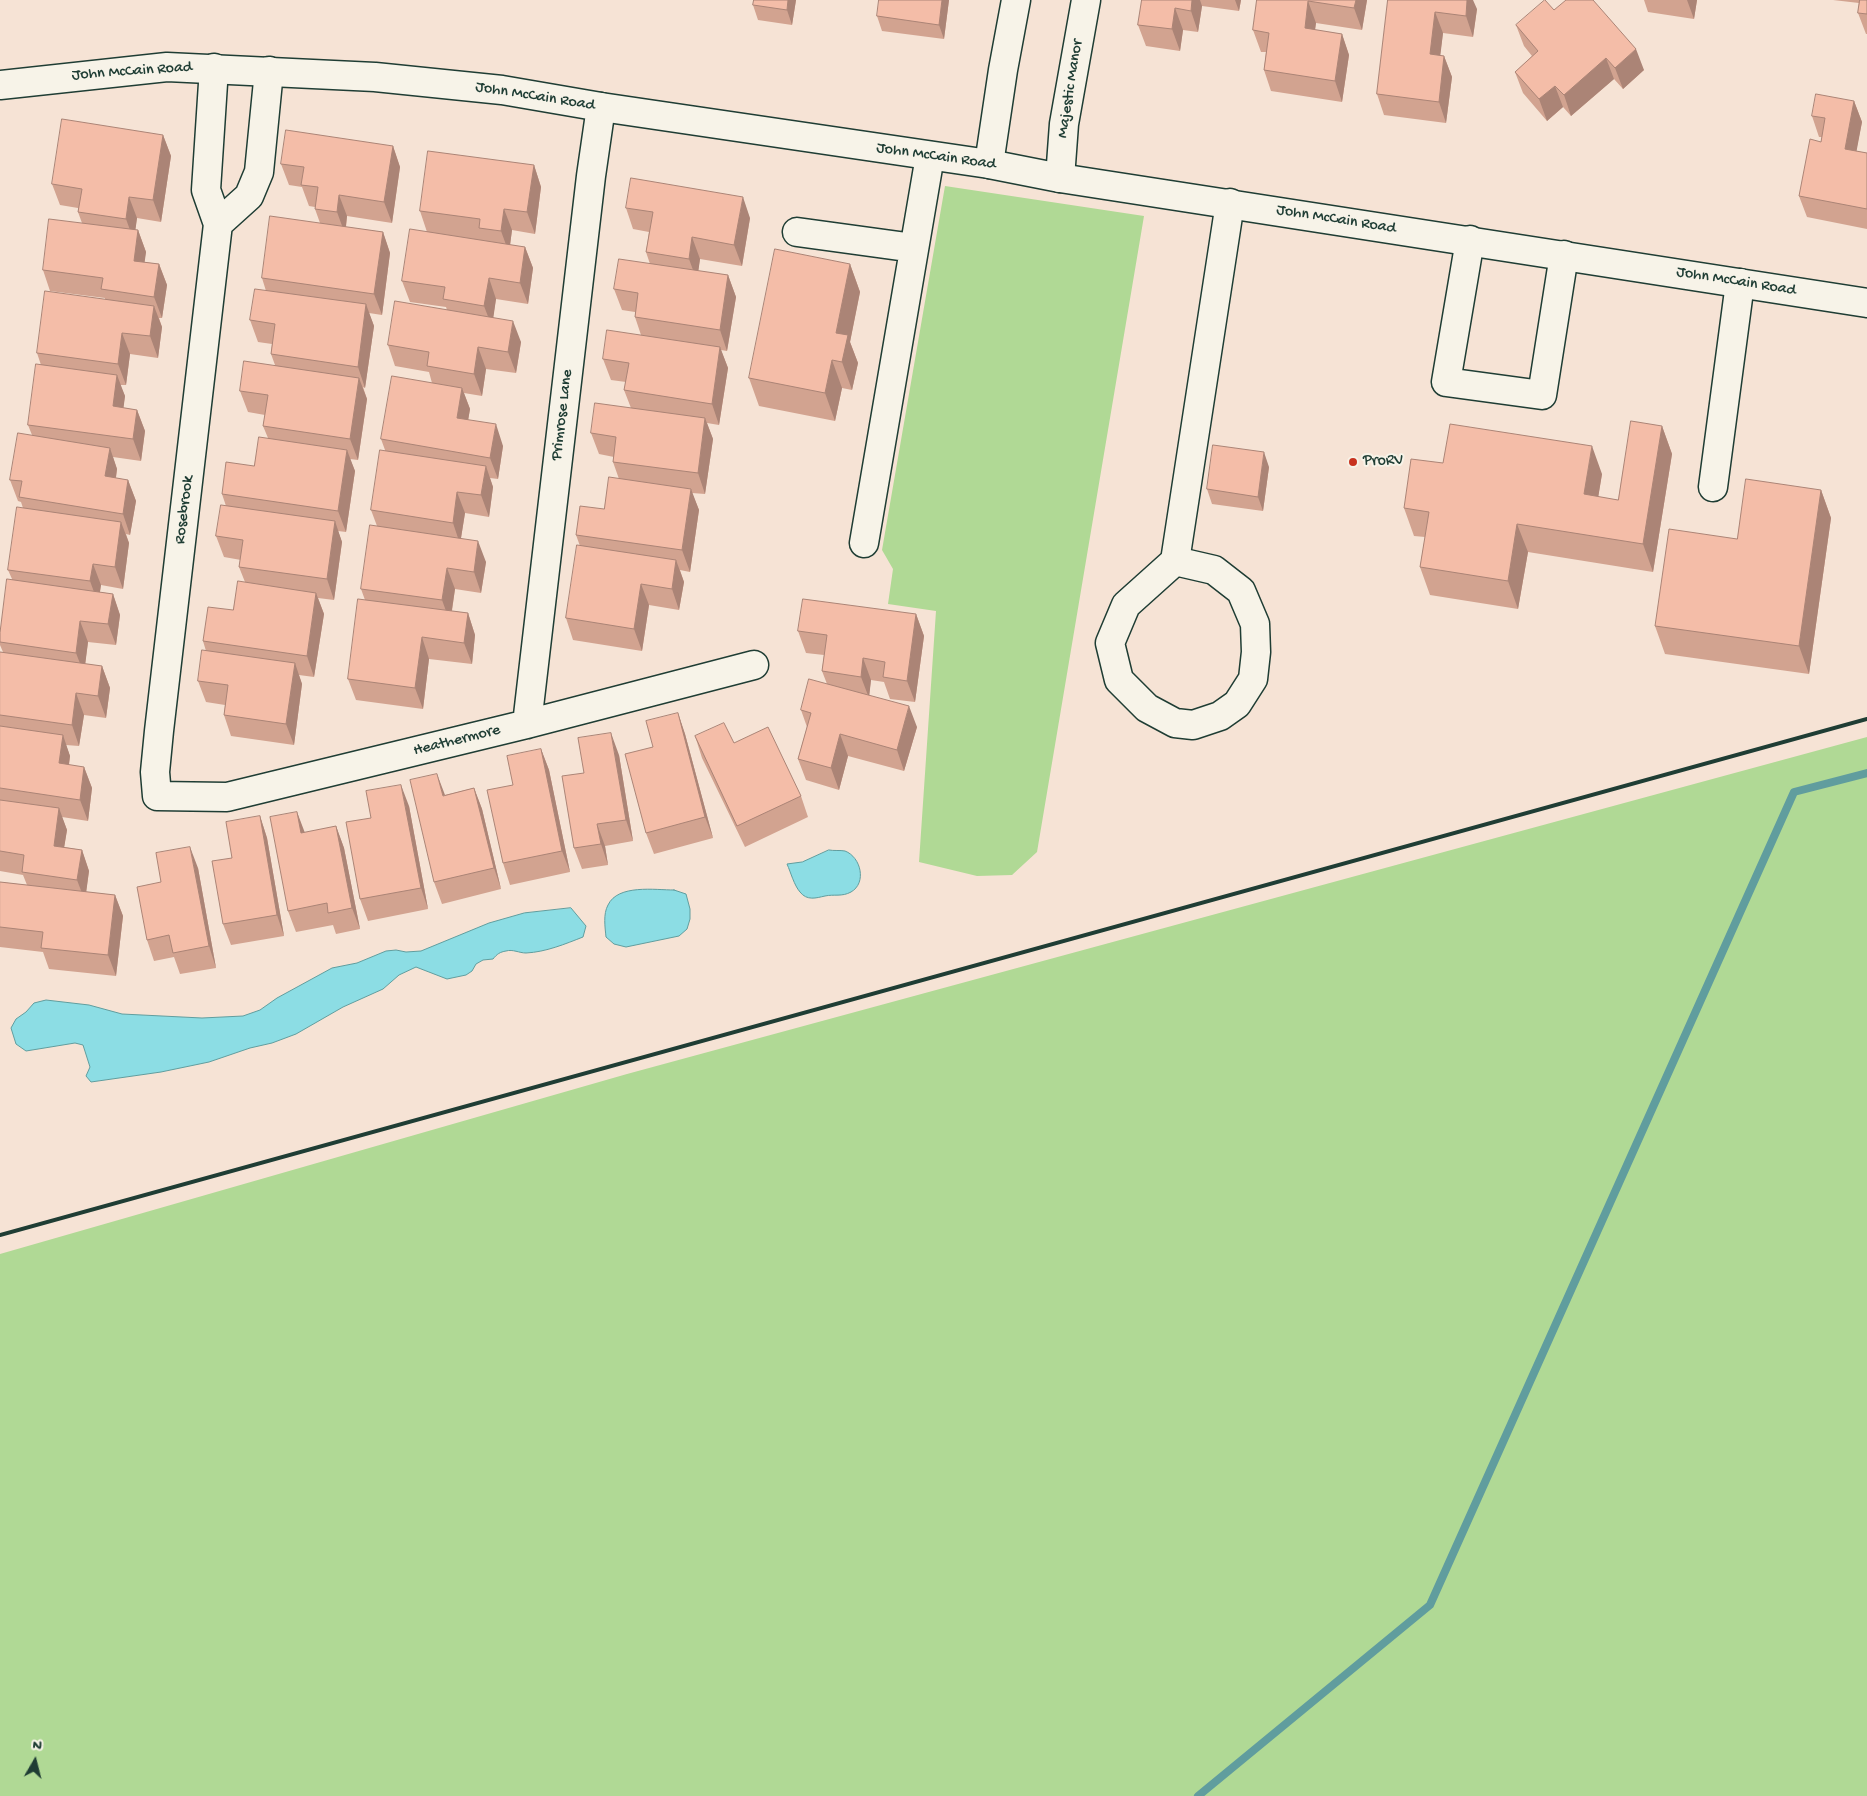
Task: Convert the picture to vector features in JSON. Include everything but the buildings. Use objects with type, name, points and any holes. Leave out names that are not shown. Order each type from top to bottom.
[{"type":"street","points":[[989,164],[1016,0]]},
{"type":"street","name":"Majestic Manor","points":[[1060,178],[1064,124],[1086,0]]},
{"type":"street","name":"John McCain Road","points":[[0,85],[167,67],[376,77],[502,90],[601,108],[989,164],[1060,178],[1867,303]]},
{"type":"street","name":"Rosebrook","points":[[157,796],[155,772],[159,731],[218,224],[206,190],[214,68]]},
{"type":"street","points":[[218,224],[249,196],[259,172],[269,71]]},
{"type":"street","name":"Primrose Lane","points":[[527,724],[589,195],[601,108]]},
{"type":"street","points":[[864,543],[930,156]]},
{"type":"street","points":[[1175,561],[1214,570],[1241,591],[1255,624],[1256,652],[1253,679],[1237,704],[1220,716],[1193,725],[1175,723],[1147,708],[1119,680],[1110,643],[1126,605],[1175,561],[1230,203]]},
{"type":"street","points":[[797,232],[914,248]]},
{"type":"street","points":[[1470,240],[1446,382],[1542,395],[1564,256]]},
{"type":"street","points":[[1713,487],[1740,283]]},
{"type":"street","name":"Heathermore","points":[[157,796],[228,797],[527,724],[754,665]]},
{"type":"green space","points":[[945,186],[1144,216],[1037,852],[1012,875],[977,876],[919,862],[936,611],[888,604],[893,569],[882,550]]},
{"type":"green space","points":[[1867,737],[1867,1796],[0,1796],[0,1254],[627,1074]]},
{"type":"water","points":[[829,850],[845,851],[851,854],[860,870],[859,883],[851,892],[844,894],[815,898],[806,897],[796,886],[787,864],[802,862]]},
{"type":"water","points":[[647,889],[674,890],[686,894],[690,909],[687,929],[679,936],[626,947],[614,944],[606,937],[605,912],[613,898],[628,891]]},
{"type":"water","points":[[571,908],[586,926],[583,937],[541,951],[526,953],[511,950],[502,952],[493,959],[483,960],[476,964],[472,971],[466,975],[447,979],[416,967],[399,975],[383,989],[343,1007],[296,1034],[209,1062],[161,1072],[91,1082],[86,1076],[90,1067],[83,1045],[75,1043],[26,1051],[16,1044],[11,1028],[16,1019],[34,1003],[46,1000],[89,1005],[122,1014],[202,1018],[243,1016],[260,1010],[277,998],[332,968],[357,963],[386,951],[421,951],[489,923],[524,913]]},
{"type":"waterway","points":[[1198,1796],[1430,1605],[1794,792],[1867,773]]},
{"type":"railway","points":[[0,1235],[1867,719]]},
{"type":"place","name":"ProRV","points":[[1353,462]]}]
